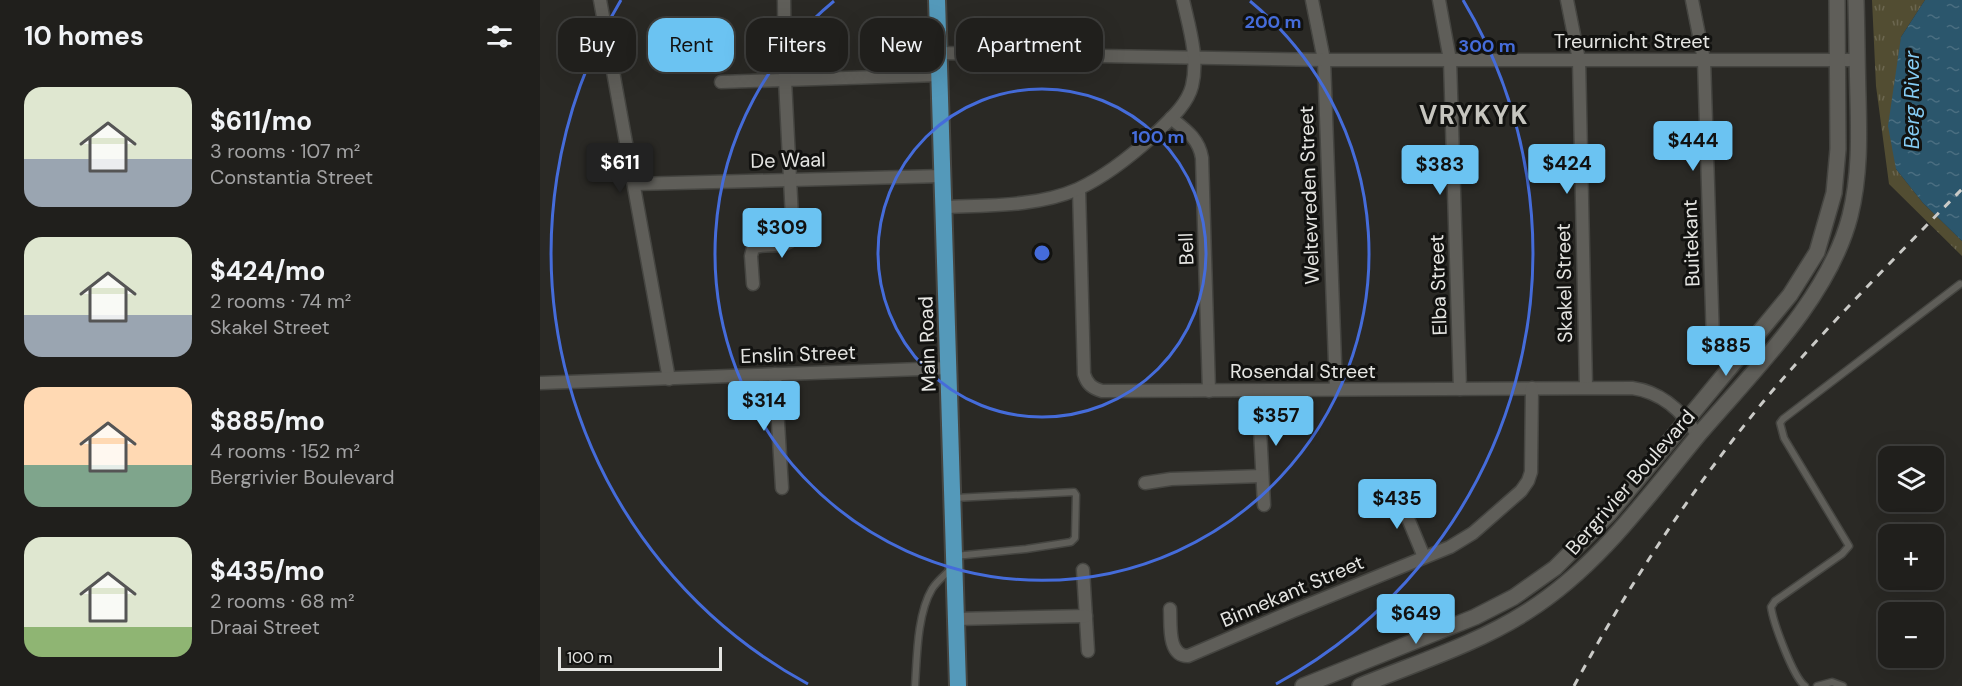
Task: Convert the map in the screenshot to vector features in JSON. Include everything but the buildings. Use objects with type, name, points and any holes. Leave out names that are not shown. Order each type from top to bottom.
[{"type":"main road","name":"Main Road","points":[[937,0],[937,18]]},
{"type":"main road","name":"Main Road","points":[[939,72],[958,686]]},
{"type":"street","points":[[753,284],[751,256],[753,248],[785,244],[793,238],[785,80],[784,0]]},
{"type":"street","points":[[943,207],[1025,202],[1053,197],[1079,189],[1130,158],[1171,118],[1192,87],[1194,57],[1183,0]]},
{"type":"street","name":"Weltevreden Street","points":[[1312,0],[1324,60],[1335,390]]},
{"type":"street","name":"Elba Street","points":[[1439,0],[1450,60],[1460,389]]},
{"type":"street","name":"Skakel Street","points":[[1567,0],[1579,60],[1586,387]]},
{"type":"street","name":"Buitekant","points":[[1692,0],[1704,60],[1713,341]]},
{"type":"street","name":"Bergrivier Boulevard","points":[[1312,684],[1475,617],[1514,597],[1555,568],[1609,514],[1790,295],[1817,252],[1832,203],[1837,170],[1837,0]]},
{"type":"street","name":"Bergrivier Boulevard","points":[[1360,686],[1484,634],[1529,611],[1587,564],[1608,544],[1814,295],[1839,250],[1856,188],[1859,151],[1857,0]]},
{"type":"street","points":[[600,1],[669,379]]},
{"type":"street","name":"Treurnicht Street","points":[[944,53],[1324,60],[1857,60]]},
{"type":"street","points":[[721,82],[939,75]]},
{"type":"street","name":"Bell","points":[[1171,118],[1198,143],[1203,158],[1209,391]]},
{"type":"street","name":"De Waal","points":[[634,184],[942,176]]},
{"type":"street","name":"Rosendal Street","points":[[1079,189],[1084,375],[1094,389],[1102,391],[1258,391],[1632,388],[1650,391],[1663,398],[1688,419],[1698,436]]},
{"type":"street","name":"Enslin Street","points":[[540,383],[949,368]]},
{"type":"street","points":[[775,374],[782,488]]},
{"type":"street","name":"Binnekant Street","points":[[1170,609],[1174,649],[1179,654],[1188,656],[1293,610],[1450,547],[1473,533],[1526,486],[1531,472],[1532,388]]},
{"type":"street","points":[[1258,391],[1264,505]]},
{"type":"street","points":[[1145,483],[1171,478],[1262,476]]},
{"type":"street","points":[[1397,492],[1424,557]]},
{"type":"street","points":[[1083,570],[1088,651]]},
{"type":"street","points":[[956,620],[1086,616]]},
{"type":"lane","points":[[1805,686],[1800,682],[1791,666],[1772,607],[1775,601],[1842,554],[1849,546],[1789,448],[1780,430],[1780,423],[1960,284]]},
{"type":"lane","points":[[915,686],[925,602],[933,586],[954,561],[1071,542],[1075,538],[1077,522],[1074,492],[953,498]]},
{"type":"lane","points":[[1817,686],[1832,682],[1843,686]]},
{"type":"green space","points":[[1872,0],[1925,0],[1901,37],[1896,169],[1923,203],[1962,241],[1962,256],[1889,184],[1876,86]]},
{"type":"water","name":"Berg River","points":[[1925,0],[1962,0],[1962,241],[1923,203],[1896,169],[1888,126],[1901,37]]},
{"type":"railway","points":[[1574,686],[1639,575],[1686,504],[1736,435],[1811,347],[1962,189]]},
{"type":"district","name":"VRYKYK","points":[[1474,115]]}]
